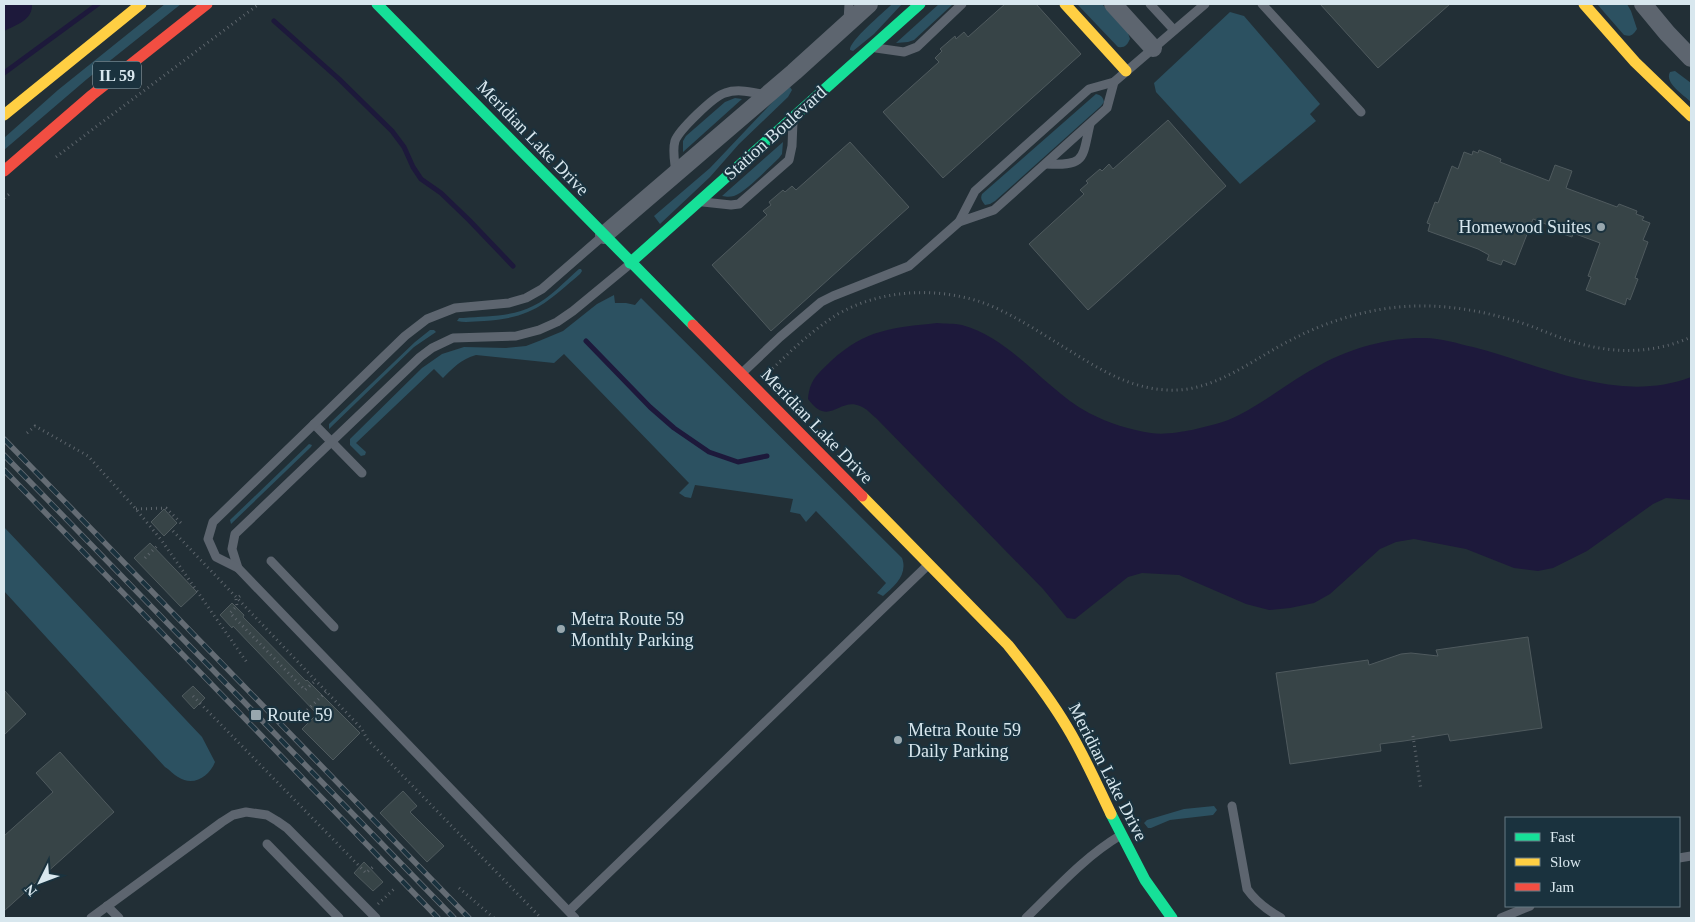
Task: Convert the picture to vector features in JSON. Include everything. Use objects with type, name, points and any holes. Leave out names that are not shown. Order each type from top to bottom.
[{"type":"street","name":"IL 59","points":[[4,115],[140,4]]},
{"type":"street","name":"IL 59","points":[[4,170],[92,95],[207,4]]},
{"type":"street","name":"Meridian Lake Drive","points":[[377,4],[1008,645],[1035,678],[1059,713],[1083,753],[1141,874],[1160,904],[1172,918]]},
{"type":"street","name":"Station Boulevard","points":[[604,235],[768,95],[869,4]]},
{"type":"street","name":"Station Boulevard","points":[[630,263],[920,4]]},
{"type":"street","points":[[1066,4],[1126,71]]},
{"type":"street","points":[[1113,4],[1153,48]]},
{"type":"street","points":[[1584,4],[1635,62],[1691,116]]},
{"type":"street","points":[[1643,4],[1691,58]]},
{"type":"lane","points":[[848,23],[849,4]]},
{"type":"lane","points":[[871,47],[904,52],[917,47],[962,4]]},
{"type":"lane","points":[[1150,4],[1174,30]]},
{"type":"lane","points":[[741,374],[787,330],[820,302],[909,266],[959,222],[975,191],[1089,89],[1114,82],[1205,4]]},
{"type":"lane","points":[[1262,4],[1361,112]]},
{"type":"lane","points":[[959,222],[994,210],[1108,108],[1114,82]]},
{"type":"lane","points":[[676,173],[675,142],[682,130],[714,100],[724,93],[740,90],[768,95]]},
{"type":"lane","points":[[700,202],[731,206],[739,204],[789,160],[794,116]]},
{"type":"lane","points":[[1046,164],[1067,165],[1079,160],[1084,153],[1090,124]]},
{"type":"lane","points":[[604,235],[542,289],[526,298],[509,303],[455,308],[427,319],[405,336],[213,522],[208,539],[216,557],[238,568],[572,915],[928,565]]},
{"type":"lane","points":[[238,568],[232,550],[234,534],[404,371],[432,348],[453,338],[516,336],[539,330],[557,322],[573,311],[630,263]]},
{"type":"lane","points":[[314,424],[362,473]]},
{"type":"lane","points":[[270,561],[334,627]]},
{"type":"lane","points":[[1232,806],[1247,889],[1262,906],[1280,918]]},
{"type":"lane","points":[[91,918],[222,822],[246,812],[267,815],[287,828],[376,918]]},
{"type":"lane","points":[[1026,918],[1099,848],[1121,835]]},
{"type":"lane","points":[[266,844],[339,918]]},
{"type":"lane","points":[[107,906],[119,918]]},
{"type":"lane","points":[[1501,918],[1528,907]]},
{"type":"path","points":[[50,162],[259,4]]},
{"type":"path","points":[[4,198],[19,186]]},
{"type":"path","points":[[769,372],[800,342],[837,315],[859,304],[888,295],[922,292],[954,295],[980,302],[1006,314],[1118,379],[1141,387],[1166,390],[1184,390],[1208,385],[1299,335],[1341,319],[1389,308],[1414,306],[1465,309],[1517,322],[1593,348],[1620,351],[1651,349],[1691,337]]},
{"type":"path","points":[[28,433],[35,426],[88,456],[136,508],[248,664]]},
{"type":"path","points":[[136,508],[166,508],[181,523]]},
{"type":"path","points":[[172,532],[238,598],[362,729],[367,739],[541,918]]},
{"type":"path","points":[[145,558],[158,545]]},
{"type":"path","points":[[238,598],[237,606],[230,613],[305,690],[315,681]]},
{"type":"path","points":[[300,717],[326,692]]},
{"type":"path","points":[[193,696],[366,873],[373,867]]},
{"type":"path","points":[[1413,736],[1421,790]]},
{"type":"path","points":[[459,888],[494,918]]},
{"type":"shaded area","points":[[4,4],[32,4],[32,10],[23,21],[4,31]]},
{"type":"shaded area","points":[[165,4],[181,4],[87,79],[4,150],[4,138],[58,90]]},
{"type":"shaded area","points":[[892,4],[902,4],[874,34],[853,51],[850,50],[860,34]]},
{"type":"shaded area","points":[[939,4],[953,4],[914,40],[896,43]]},
{"type":"shaded area","points":[[1077,4],[1102,4],[1128,33],[1130,39],[1127,44],[1118,47]]},
{"type":"shaded area","points":[[1597,4],[1627,4],[1637,29],[1632,35],[1624,35]]},
{"type":"shaded area","points":[[1230,12],[1244,16],[1320,104],[1310,114],[1316,121],[1240,184],[1156,92],[1154,83]]},
{"type":"shaded area","points":[[1675,71],[1691,83],[1691,102],[1672,84],[1669,76],[1670,72]]},
{"type":"shaded area","points":[[790,87],[792,90],[788,97],[739,144],[710,177],[660,224],[654,216],[710,168],[783,91]]},
{"type":"shaded area","points":[[1096,94],[1103,99],[1104,102],[1101,106],[995,201],[985,205],[981,199],[982,194]]},
{"type":"shaded area","points":[[735,98],[742,99],[683,152],[683,141],[686,136],[725,102]]},
{"type":"shaded area","points":[[783,142],[782,154],[779,158],[751,184],[734,196],[722,196]]},
{"type":"shaded area","points":[[579,269],[582,271],[580,274],[557,294],[526,313],[514,317],[484,321],[457,321],[459,318],[499,315],[525,310],[545,299]]},
{"type":"shaded area","points":[[614,295],[615,303],[635,305],[641,298],[902,558],[902,574],[892,588],[883,596],[877,593],[886,583],[816,511],[806,522],[800,514],[790,512],[793,499],[695,485],[691,498],[679,493],[689,483],[564,354],[554,363],[476,355],[462,361],[443,378],[434,369],[356,443],[366,452],[365,455],[361,456],[350,445],[350,439],[422,368],[442,354],[464,347],[506,348],[526,346],[563,331],[597,304]]},
{"type":"shaded area","points":[[937,323],[962,325],[997,341],[1057,391],[1089,413],[1120,426],[1156,434],[1192,430],[1228,420],[1250,409],[1333,358],[1370,345],[1408,338],[1434,338],[1454,342],[1553,372],[1608,385],[1636,387],[1664,384],[1691,377],[1691,500],[1666,498],[1653,504],[1587,551],[1553,568],[1538,571],[1514,568],[1466,549],[1414,539],[1396,542],[1380,549],[1330,594],[1314,603],[1269,610],[1246,604],[1179,575],[1142,573],[1128,577],[1075,619],[1067,618],[1043,589],[868,411],[853,404],[828,412],[822,411],[815,407],[808,399],[812,382],[818,374],[844,350],[856,342],[880,332]]},
{"type":"shaded area","points":[[430,330],[436,332],[414,347],[329,429],[329,424]]},
{"type":"shaded area","points":[[309,444],[312,445],[311,447],[231,524],[230,520]]},
{"type":"shaded area","points":[[4,527],[202,737],[215,762],[205,776],[195,781],[184,780],[165,767],[4,591]]},
{"type":"shaded area","points":[[1214,806],[1217,810],[1213,815],[1170,820],[1151,828],[1148,828],[1144,823],[1147,820],[1184,809]]},
{"type":"building","points":[[1005,4],[1036,4],[1081,54],[943,178],[883,112],[939,62],[935,58],[942,51],[940,49],[955,36],[956,39],[964,32],[968,37]]},
{"type":"building","points":[[1320,4],[1450,4],[1378,68]]},
{"type":"building","points":[[1168,120],[1226,186],[1088,310],[1029,244],[1084,194],[1080,190],[1088,183],[1086,181],[1109,164],[1113,169]]},
{"type":"building","points":[[850,142],[909,207],[771,331],[712,265],[767,215],[763,211],[771,205],[769,202],[783,190],[785,192],[792,186],[796,190]]},
{"type":"building","name":"Homewood Suites","points":[[1479,150],[1501,159],[1500,162],[1549,181],[1555,165],[1572,171],[1566,188],[1617,207],[1619,204],[1637,211],[1636,214],[1644,217],[1642,220],[1650,223],[1643,240],[1648,242],[1635,278],[1638,279],[1630,300],[1627,298],[1625,305],[1586,290],[1591,277],[1588,276],[1600,243],[1573,233],[1572,237],[1560,233],[1561,230],[1533,219],[1515,265],[1503,260],[1501,265],[1487,260],[1489,255],[1478,249],[1428,231],[1430,224],[1427,223],[1435,202],[1438,203],[1452,166],[1458,169],[1464,152],[1472,155],[1473,151],[1478,153]]},
{"type":"building","points":[[164,509],[177,523],[164,536],[151,522]]},
{"type":"building","points":[[150,543],[197,592],[181,607],[134,558]]},
{"type":"building","points":[[232,603],[244,615],[243,617],[306,681],[360,733],[333,760],[302,729],[317,714],[233,626],[232,628],[220,615]]},
{"type":"building","points":[[1528,637],[1542,728],[1450,741],[1448,734],[1380,744],[1381,751],[1290,764],[1276,673],[1368,660],[1369,665],[1401,654],[1411,653],[1438,656],[1436,650]]},
{"type":"building","points":[[193,686],[205,698],[194,709],[182,696]]},
{"type":"building","points":[[4,690],[26,714],[4,735]]},
{"type":"building","points":[[60,752],[114,812],[4,911],[4,836],[53,792],[36,773]]},
{"type":"building","points":[[403,791],[417,806],[410,812],[444,846],[427,862],[380,813]]},
{"type":"building","points":[[364,862],[383,882],[373,891],[354,873]]},
{"type":"waterway","points":[[4,73],[98,4]]},
{"type":"waterway","points":[[274,21],[339,79],[392,131],[404,147],[421,179],[441,193],[513,266]]},
{"type":"waterway","points":[[586,341],[650,407],[674,428],[709,452],[738,462],[767,456]]},
{"type":"railway","points":[[4,439],[469,918]]},
{"type":"railway","points":[[4,455],[454,918]]},
{"type":"railway","points":[[4,470],[438,918]]},
{"type":"traffic: fast","points":[[377,4],[693,325]]},
{"type":"traffic: fast","points":[[630,263],[920,4]]},
{"type":"traffic: fast","points":[[1111,814],[1145,880],[1172,918]]},
{"type":"traffic: slow","points":[[4,115],[141,4]]},
{"type":"traffic: slow","points":[[1065,4],[1126,71]]},
{"type":"traffic: slow","points":[[1584,4],[1635,62],[1691,116]]},
{"type":"traffic: slow","points":[[862,496],[1008,645],[1024,665],[1054,706],[1073,738],[1111,814]]},
{"type":"traffic: jam","points":[[4,171],[92,95],[207,4]]},
{"type":"traffic: jam","points":[[693,325],[862,496]]},
{"type":"place","name":"Homewood Suites","points":[[1601,227]]},
{"type":"place","name":"Metra Route 59 Monthly Parking","points":[[561,629]]},
{"type":"place","name":"Route 59","points":[[256,715]]},
{"type":"place","name":"Metra Route 59 Daily Parking","points":[[898,740]]}]
